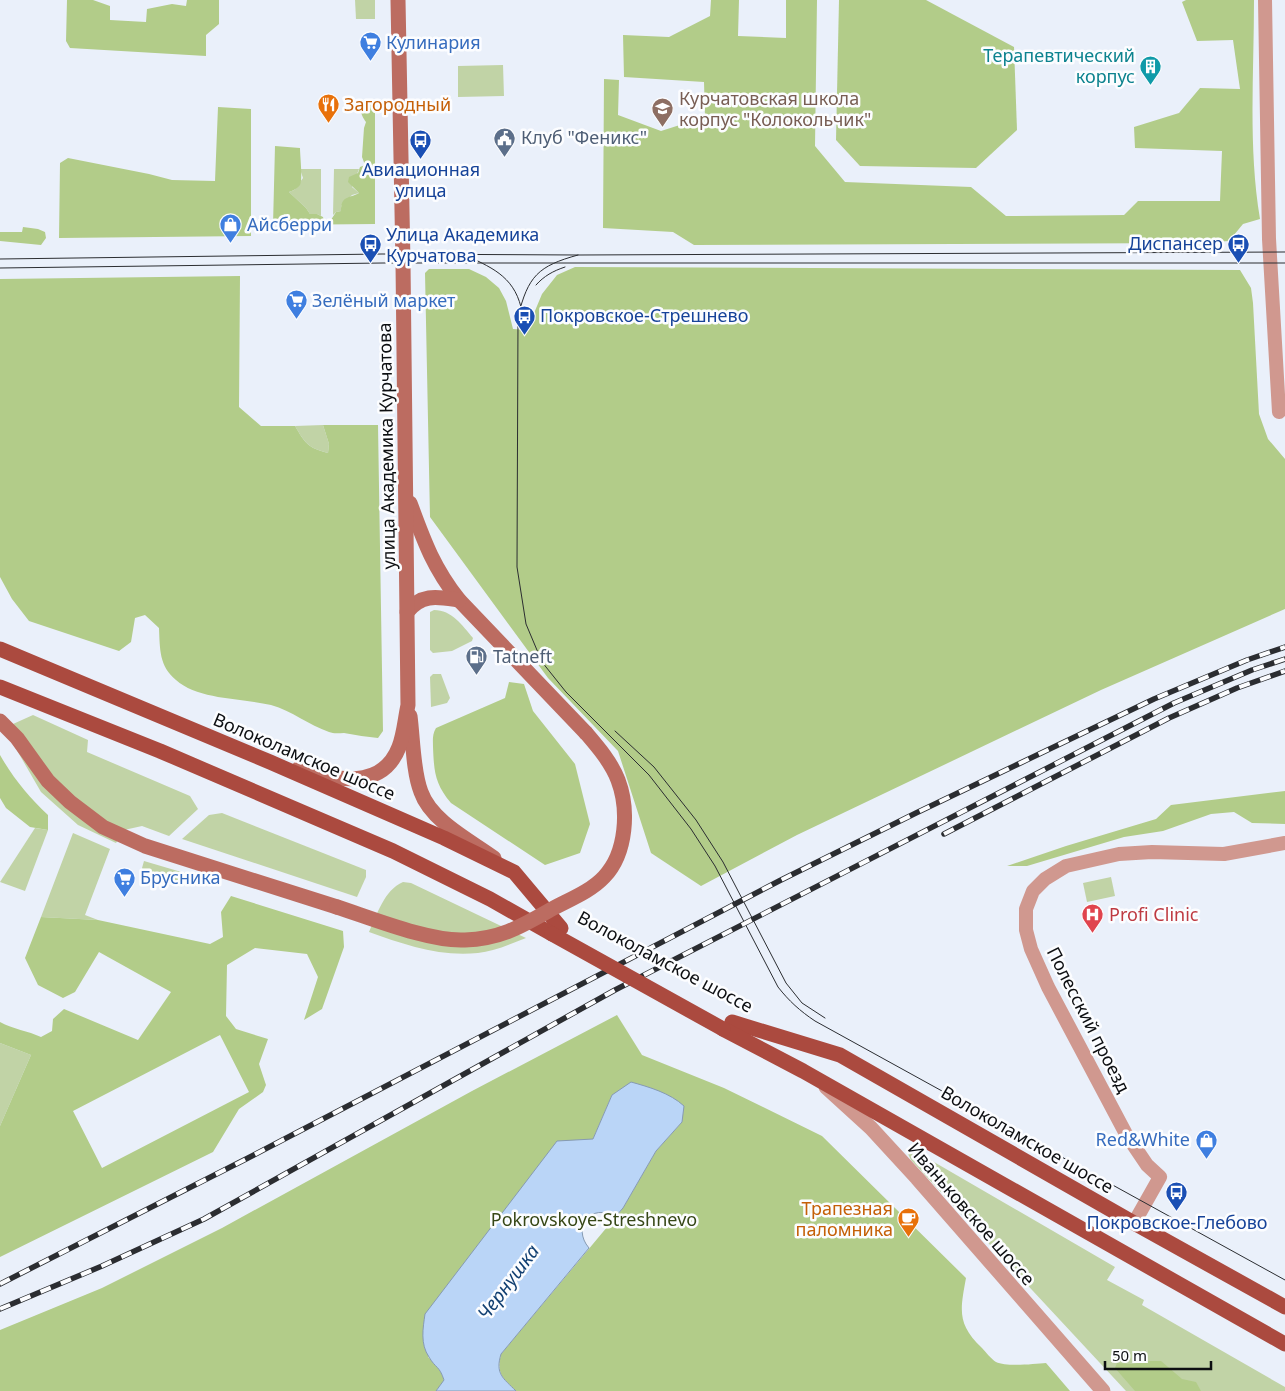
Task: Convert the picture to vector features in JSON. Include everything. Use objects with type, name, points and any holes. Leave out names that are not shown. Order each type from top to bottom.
[{"type":"main road","name":"улица Академика Курчатова","points":[[270,762],[326,777],[343,779],[366,777],[383,769],[395,754],[399,746],[408,705],[398,0]]},
{"type":"main road","points":[[0,721],[17,738],[48,781],[70,802],[103,827],[145,846],[445,940],[463,941],[500,936],[592,887],[605,876],[616,860],[623,840],[624,802],[618,779],[609,762],[586,733],[446,584],[431,558],[406,492]]},
{"type":"main road","points":[[407,612],[418,601],[427,598],[441,597],[459,600]]},
{"type":"main road","name":"Волоколамское шоссе","points":[[0,649],[270,762],[444,838],[514,872],[557,931]]},
{"type":"main road","name":"Волоколамское шоссе","points":[[0,687],[160,751],[393,851],[557,931],[728,1025],[803,1071],[1285,1344]]},
{"type":"main road","points":[[408,705],[417,776],[420,791],[425,802],[438,817],[514,872]]},
{"type":"main road","name":"Волоколамское шоссе","points":[[728,1025],[840,1055],[1134,1223],[1285,1306]]},
{"type":"street","points":[[1265,0],[1269,239],[1279,412]]},
{"type":"street","name":"Полесский проезд","points":[[1134,1223],[1160,1177],[1147,1165],[1126,1134],[1043,978],[1031,949],[1025,914],[1026,909],[1034,891],[1045,879],[1066,866],[1119,854],[1152,852],[1224,854],[1285,843]]},
{"type":"street","name":"Иваньковское шоссе","points":[[803,1071],[826,1087],[871,1128],[1103,1391]]},
{"type":"green space","points":[[67,0],[93,0],[110,6],[110,20],[146,22],[147,9],[172,4],[186,6],[187,0],[219,0],[219,24],[206,35],[206,56],[70,48],[66,41]]},
{"type":"green space","points":[[355,0],[375,0],[375,19],[356,19]]},
{"type":"green space","points":[[711,0],[739,0],[738,36],[786,38],[786,0],[817,0],[815,146],[845,182],[971,187],[1006,216],[1124,215],[1138,201],[1220,201],[1222,151],[1135,148],[1134,127],[1179,113],[1200,88],[1240,89],[1233,40],[1197,41],[1182,2],[1186,0],[1254,0],[1253,137],[1256,192],[1260,219],[1243,224],[1229,241],[1200,243],[694,245],[673,232],[603,228],[604,79],[619,80],[618,115],[661,131],[705,117],[704,82],[624,77],[623,35],[669,37],[710,16]]},
{"type":"green space","points":[[839,0],[926,0],[1014,47],[1017,130],[976,168],[860,166],[836,140]]},
{"type":"green space","points":[[503,65],[504,96],[458,97],[458,66]]},
{"type":"green space","points":[[367,101],[375,105],[375,224],[273,225],[275,146],[300,148],[301,183],[289,192],[310,214],[317,214],[329,223],[336,212],[341,211],[342,202],[346,198],[359,193],[348,182],[349,177],[358,173],[360,167],[365,165],[362,157],[366,122],[361,108]]},
{"type":"green space","points":[[218,107],[251,109],[251,236],[59,238],[60,163],[68,158],[172,180],[215,181]]},
{"type":"green space","points":[[300,169],[321,169],[321,216],[310,214],[289,192],[294,190],[303,178]]},
{"type":"green space","points":[[334,169],[359,169],[352,187],[359,193],[352,195],[341,206],[341,211],[333,215]]},
{"type":"green space","points":[[23,227],[45,232],[46,238],[41,245],[0,241],[0,232],[22,232]]},
{"type":"green space","points":[[575,267],[1240,270],[1251,288],[1253,303],[1259,414],[1268,439],[1285,459],[1285,609],[1101,690],[797,835],[701,886],[651,853],[618,751],[548,678],[430,517],[425,273],[429,269],[469,269],[486,277],[499,288],[506,301],[513,329],[527,330],[542,294],[557,275]]},
{"type":"green space","points":[[240,276],[239,407],[261,426],[295,426],[311,447],[328,453],[329,444],[323,425],[378,425],[383,731],[378,738],[331,733],[271,705],[208,695],[185,687],[170,675],[166,669],[163,663],[159,628],[145,615],[135,618],[131,642],[119,651],[29,621],[12,599],[0,577],[0,279]]},
{"type":"green space","points":[[323,425],[329,444],[328,453],[311,447],[295,426]]},
{"type":"green space","points":[[434,610],[451,615],[456,619],[473,638],[472,641],[452,651],[433,653],[430,650],[430,612]]},
{"type":"green space","points":[[433,674],[441,674],[450,698],[447,703],[431,707],[430,677]]},
{"type":"green space","points":[[509,682],[524,684],[533,711],[575,764],[590,824],[580,853],[545,865],[451,803],[436,777],[433,740],[436,728],[505,698]]},
{"type":"green space","points":[[33,715],[88,740],[87,752],[190,796],[198,809],[169,836],[142,826],[124,830],[116,843],[78,825],[41,792],[15,747],[13,724]]},
{"type":"green space","points":[[0,755],[22,787],[48,815],[48,830],[30,827],[6,808],[0,798]]},
{"type":"green space","points":[[1285,791],[1285,824],[1252,823],[1234,812],[1211,814],[1163,831],[1124,837],[1027,866],[1007,866],[1156,819],[1171,805]]},
{"type":"green space","points":[[222,813],[366,870],[366,877],[357,897],[182,839],[209,815]]},
{"type":"green space","points":[[35,828],[48,830],[25,891],[0,882]]},
{"type":"green space","points":[[73,833],[110,849],[85,915],[98,920],[41,917]]},
{"type":"green space","points":[[144,861],[205,879],[190,884],[182,884],[147,874],[142,868]]},
{"type":"green space","points":[[1111,877],[1115,896],[1087,902],[1083,883]]},
{"type":"green space","points":[[403,882],[411,883],[526,938],[493,950],[462,954],[415,947],[369,932],[386,897],[396,886]]},
{"type":"green space","points":[[231,896],[343,931],[344,947],[322,1009],[304,1020],[318,977],[307,954],[255,948],[227,965],[226,1016],[236,1029],[268,1039],[259,1064],[266,1085],[263,1092],[239,1109],[213,1152],[0,1257],[0,1126],[31,1055],[0,1043],[0,1022],[41,1037],[52,1031],[53,1019],[64,1009],[138,1040],[171,992],[99,952],[75,992],[63,998],[38,985],[25,958],[41,917],[98,920],[210,944],[223,937],[221,912]],"holes":[[[220,1035],[249,1092],[102,1168],[73,1111]]]},
{"type":"green space","name":"Pokrovskoye-Streshnevo","points":[[617,1015],[642,1055],[724,1088],[822,1136],[966,1278],[962,1299],[964,1324],[968,1332],[990,1357],[1001,1364],[1046,1363],[1070,1391],[516,1391],[507,1383],[500,1371],[501,1354],[623,1208],[656,1151],[682,1122],[612,1095],[593,1139],[428,1357],[441,1369],[444,1381],[436,1391],[0,1391],[0,1330],[102,1288],[222,1228],[472,1091]]},
{"type":"green space","points":[[0,1043],[31,1055],[0,1126]]},
{"type":"green space","points":[[915,1151],[1115,1267],[1107,1280],[1144,1300],[1142,1305],[1285,1387],[1285,1391],[1126,1391],[911,1160],[907,1152]]},
{"type":"green space","points":[[1146,1361],[1161,1361],[1182,1379],[1196,1382],[1201,1391],[1135,1391],[1115,1368],[1117,1363],[1133,1364]]},
{"type":"water","name":"Чернушка","points":[[631,1082],[659,1091],[678,1101],[684,1106],[682,1122],[656,1151],[623,1208],[615,1217],[607,1213],[599,1213],[587,1219],[583,1225],[582,1232],[589,1248],[501,1354],[499,1366],[501,1375],[516,1391],[436,1391],[444,1380],[441,1372],[431,1361],[424,1347],[425,1314],[557,1141],[593,1139],[612,1095]]},
{"type":"tram line","points":[[0,259],[382,254],[1285,252]]},
{"type":"tram line","points":[[463,254],[499,273],[512,287],[521,307]]},
{"type":"tram line","points":[[578,255],[553,264],[537,275],[526,292],[518,317],[517,567],[526,624],[542,662],[566,692],[649,775],[691,829],[715,866],[778,987],[800,1010],[815,1021],[1285,1280]]},
{"type":"tram line","points":[[0,268],[383,263],[1285,263]]},
{"type":"tram line","points":[[536,285],[549,274],[565,267]]},
{"type":"tram line","points":[[615,731],[654,767],[696,820],[723,862],[786,983],[802,1003],[825,1018]]},
{"type":"railway","points":[[0,1284],[248,1158],[779,881],[916,813],[1154,699],[1247,660],[1285,647]]},
{"type":"railway","points":[[0,1309],[102,1266],[204,1219],[615,990],[1174,703],[1252,670],[1285,659]]},
{"type":"railway","points":[[944,834],[1169,718],[1237,688],[1285,671]]},
{"type":"place","name":"Кулинария","points":[[370,62]]},
{"type":"place","name":"Терапевтический корпус","points":[[1151,85]]},
{"type":"place","name":"Загородный","points":[[328,124]]},
{"type":"place","name":"Курчатовская школа корпус \"Колокольчик\"","points":[[663,128]]},
{"type":"place","name":"Клуб \"Феникс\"","points":[[505,157]]},
{"type":"place","name":"Авиационная улица","points":[[421,159]]},
{"type":"place","name":"Айсберри","points":[[231,244]]},
{"type":"place","name":"Диспансер","points":[[1239,263]]},
{"type":"place","name":"Улица Академика Курчатова","points":[[370,264]]},
{"type":"place","name":"Зелёный маркет","points":[[296,320]]},
{"type":"place","name":"Покровское-Стрешнево","points":[[524,335]]},
{"type":"place","name":"Tatneft","points":[[477,676]]},
{"type":"place","name":"Брусника","points":[[124,897]]},
{"type":"place","name":"Profi Clinic","points":[[1093,934]]},
{"type":"place","name":"Red&White","points":[[1206,1159]]},
{"type":"place","name":"Покровское-Глебово","points":[[1177,1212]]},
{"type":"place","name":"Трапезная паломника","points":[[909,1238]]}]
